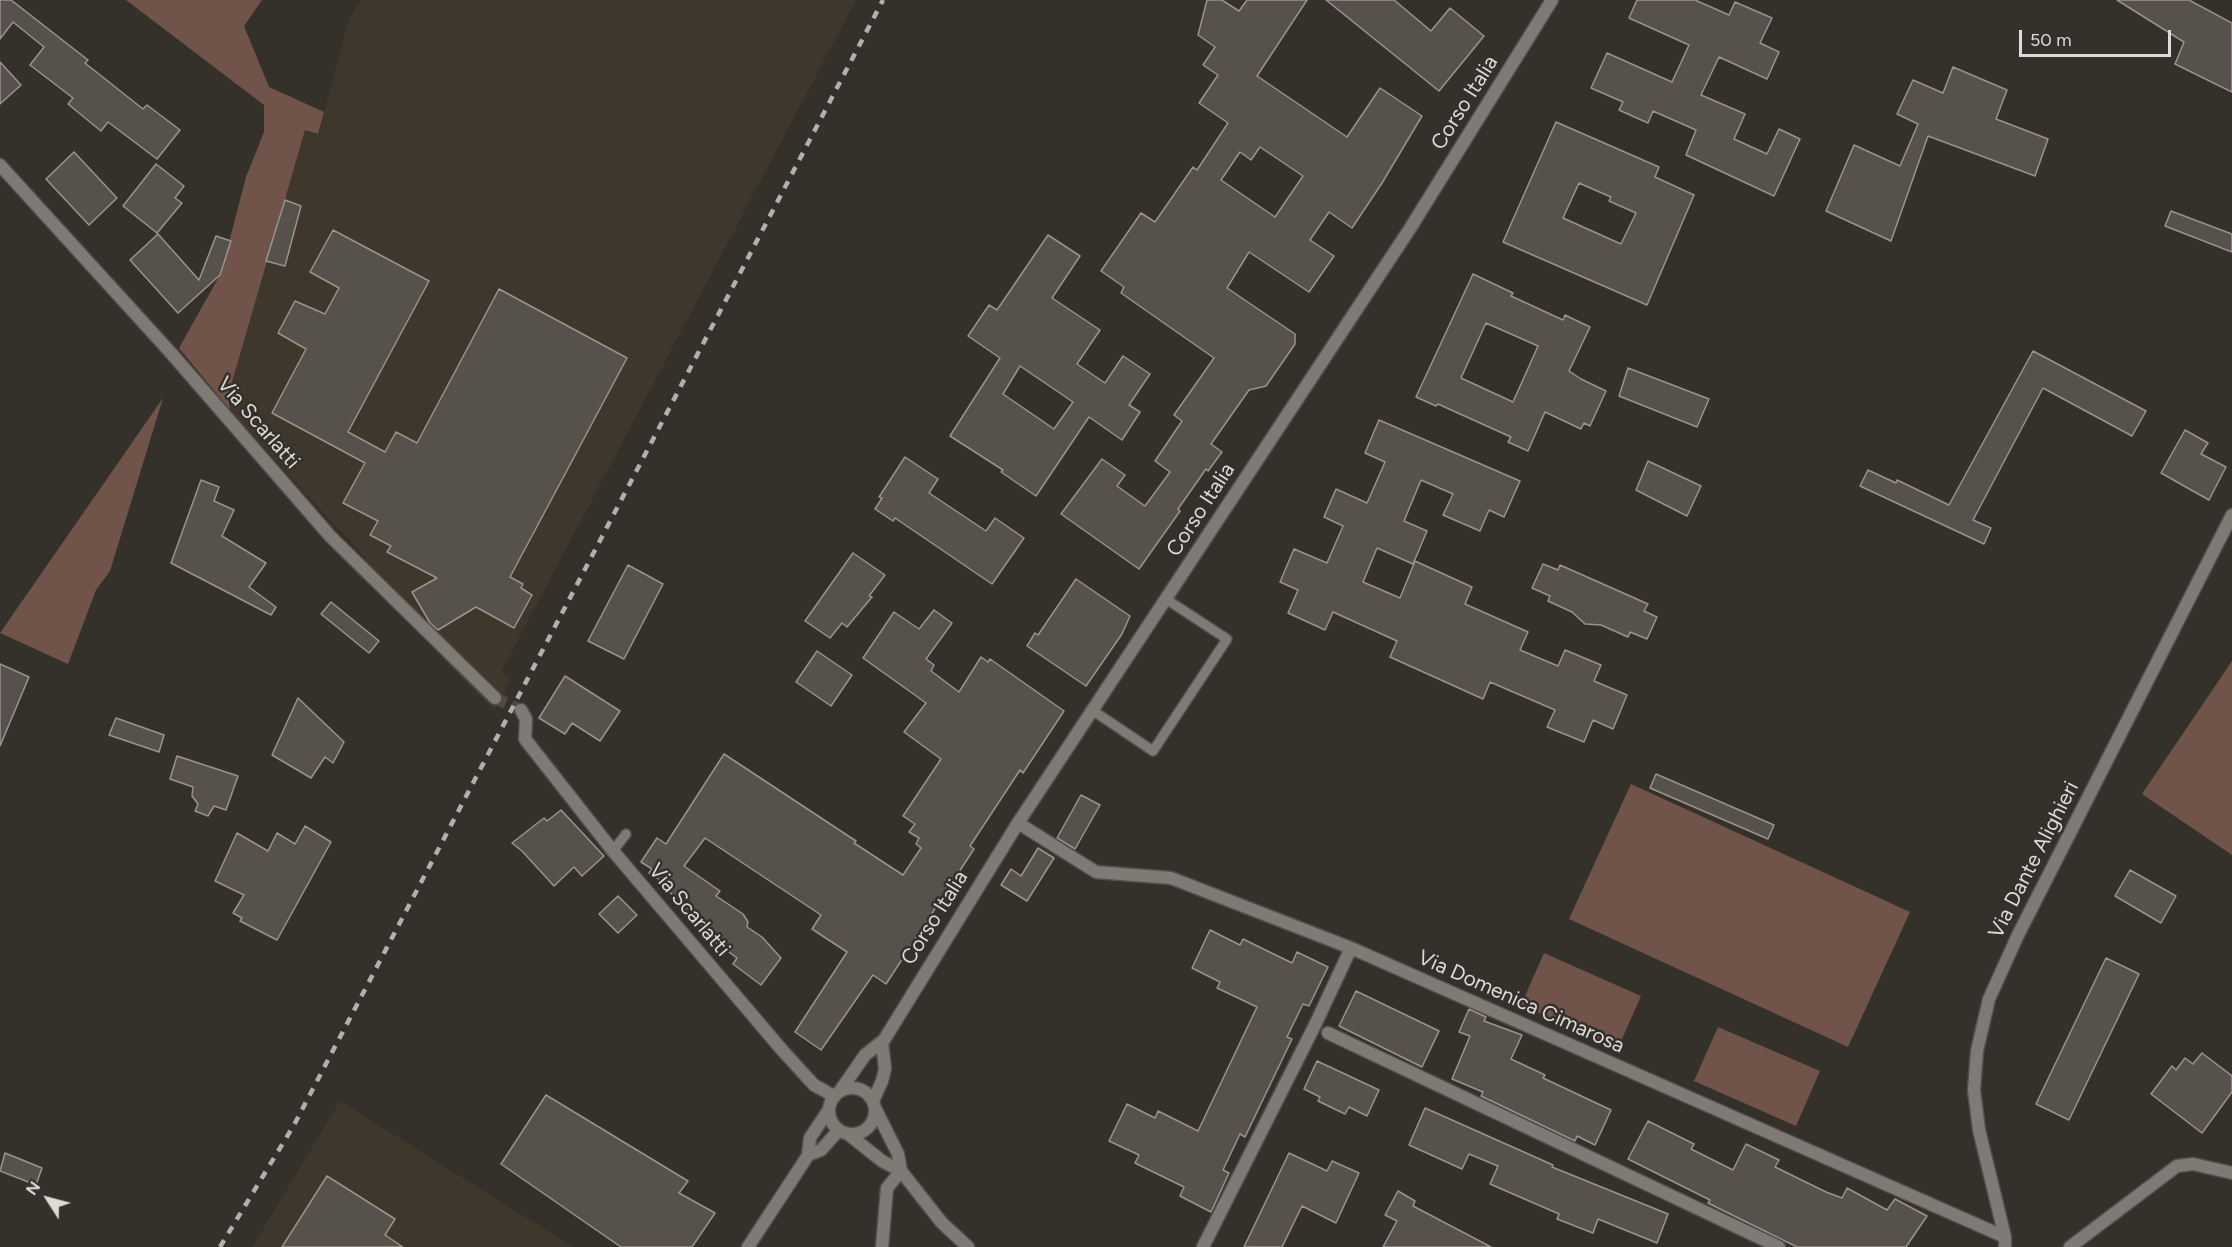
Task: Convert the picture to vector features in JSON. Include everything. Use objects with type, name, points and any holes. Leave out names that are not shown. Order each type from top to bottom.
[{"type":"street","name":"Corso Italia","points":[[837,1093],[865,1055],[882,1042],[1018,823],[1411,227],[1552,0]]},
{"type":"street","name":"Via Scarlatti","points":[[0,165],[171,353],[330,536],[495,698]]},
{"type":"street","name":"Via Dante Alighieri","points":[[2005,1242],[1979,1130],[1974,1090],[1977,1051],[1989,999],[2018,935],[2232,515]]},
{"type":"street","name":"Via Scarlatti","points":[[521,710],[526,720],[525,739],[613,851],[814,1085],[837,1093]]},
{"type":"street","name":"Via Domenica Cimarosa","points":[[1018,823],[1096,872],[1171,878],[1351,948],[2005,1242]]},
{"type":"street","points":[[1203,1247],[1315,1025],[1351,948]]},
{"type":"street","points":[[1328,1033],[1779,1247]]},
{"type":"street","points":[[808,1155],[821,1150],[843,1132],[862,1132],[872,1122],[874,1105],[885,1069],[882,1042]]},
{"type":"street","points":[[748,1247],[808,1155],[810,1138],[837,1093],[855,1088],[869,1094],[898,1154],[901,1172]]},
{"type":"street","points":[[828,1111],[833,1125],[901,1172],[942,1223],[968,1247]]},
{"type":"street","points":[[2070,1247],[2176,1166],[2193,1164],[2232,1173]]},
{"type":"street","points":[[882,1247],[887,1188],[901,1172]]},
{"type":"lane","points":[[1092,710],[1153,750],[1227,639],[1166,598]]},
{"type":"lane","points":[[613,851],[626,834]]},
{"type":"shaded area","points":[[126,0],[262,0],[244,26],[269,87],[324,112],[318,134],[305,130],[228,396],[230,410],[179,348],[221,273],[246,177],[264,132],[264,105]]},
{"type":"shaded area","points":[[361,0],[856,0],[501,672],[511,680],[494,711],[384,598],[353,571],[367,560],[230,410],[228,396],[305,130],[318,134],[349,19]]},
{"type":"shaded area","points":[[163,398],[110,571],[96,590],[68,664],[0,633]]},
{"type":"shaded area","points":[[2232,661],[2232,855],[2142,794]]},
{"type":"shaded area","points":[[1631,784],[1910,912],[1848,1047],[1569,919]]},
{"type":"shaded area","points":[[1544,953],[1641,996],[1618,1048],[1521,1005]]},
{"type":"shaded area","points":[[1718,1027],[1820,1071],[1796,1126],[1694,1081]]},
{"type":"shaded area","points":[[340,1101],[573,1247],[252,1247]]},
{"type":"building","points":[[0,0],[11,0],[88,60],[85,63],[143,109],[147,105],[180,130],[157,159],[108,122],[101,131],[68,104],[73,98],[30,65],[44,47],[13,22],[0,39]]},
{"type":"building","points":[[1207,0],[1222,0],[1239,11],[1247,0],[1307,0],[1257,76],[1347,137],[1380,88],[1422,116],[1352,228],[1329,212],[1310,240],[1334,256],[1309,292],[1249,252],[1227,288],[1295,334],[1295,344],[1266,386],[1249,390],[1211,444],[1222,452],[1208,471],[1206,469],[1139,569],[1061,514],[1102,459],[1125,475],[1117,486],[1145,506],[1170,472],[1155,461],[1182,421],[1174,415],[1214,358],[1121,293],[1124,287],[1101,271],[1141,213],[1155,222],[1193,167],[1197,170],[1228,123],[1199,103],[1218,75],[1203,65],[1215,47],[1198,35]],"holes":[[[1260,147],[1303,176],[1275,217],[1221,180],[1240,152],[1251,160]]]},
{"type":"building","points":[[1326,0],[1394,0],[1431,31],[1450,8],[1484,36],[1439,91]]},
{"type":"building","points":[[1637,0],[1695,0],[1729,15],[1735,2],[1772,18],[1760,43],[1779,52],[1767,79],[1719,57],[1701,95],[1745,114],[1734,139],[1767,154],[1779,129],[1800,139],[1774,196],[1686,155],[1696,130],[1653,111],[1648,123],[1619,110],[1623,102],[1591,88],[1607,53],[1672,82],[1689,45],[1629,18]]},
{"type":"building","points":[[2117,0],[2189,0],[2232,23],[2232,92],[2175,64],[2184,42]]},
{"type":"building","points":[[0,62],[21,85],[0,104]]},
{"type":"building","points":[[1953,67],[2007,90],[1996,119],[2048,139],[2035,176],[1928,136],[1891,241],[1826,211],[1854,145],[1900,166],[1918,124],[1897,114],[1913,80],[1943,93]]},
{"type":"building","points":[[1556,122],[1659,167],[1655,177],[1694,195],[1647,305],[1503,242]],"holes":[[[1579,183],[1611,197],[1609,201],[1636,213],[1621,244],[1563,218]]]},
{"type":"building","points":[[74,152],[117,198],[89,225],[46,179]]},
{"type":"building","points":[[156,164],[184,186],[175,198],[182,203],[157,233],[123,206]]},
{"type":"building","points":[[285,200],[301,206],[285,266],[266,261]]},
{"type":"building","points":[[2171,211],[2232,234],[2232,252],[2165,226]]},
{"type":"building","points":[[333,230],[429,281],[348,432],[385,452],[396,432],[417,443],[499,289],[627,358],[510,577],[523,584],[521,588],[532,595],[514,628],[476,607],[438,630],[430,623],[412,592],[437,578],[387,552],[391,546],[370,535],[378,521],[343,503],[365,463],[272,413],[306,349],[278,333],[295,301],[325,314],[339,288],[310,272]]},
{"type":"building","points":[[158,234],[199,280],[216,236],[231,241],[220,275],[178,313],[130,260]]},
{"type":"building","points":[[1048,235],[1080,256],[1052,298],[1100,330],[1077,364],[1105,383],[1123,356],[1150,374],[1129,405],[1140,412],[1122,440],[1089,417],[1036,496],[1001,472],[1003,470],[950,436],[1000,358],[968,336],[989,305],[997,310]],"holes":[[[1020,366],[1073,402],[1054,429],[1003,394]]]},
{"type":"building","points":[[1473,274],[1513,293],[1511,296],[1563,320],[1565,315],[1590,327],[1569,371],[1606,391],[1590,426],[1584,423],[1581,429],[1545,412],[1528,451],[1508,442],[1511,437],[1438,404],[1436,406],[1416,397]],"holes":[[[1486,323],[1538,346],[1513,402],[1461,378]]]},
{"type":"building","points":[[2033,351],[2146,411],[2132,436],[2043,388],[1973,520],[1991,528],[1984,544],[1860,486],[1868,470],[1896,483],[1897,480],[1949,505]]},
{"type":"building","points":[[1628,368],[1709,399],[1697,427],[1619,396]]},
{"type":"building","points":[[1379,420],[1520,481],[1504,517],[1489,510],[1480,531],[1443,515],[1453,494],[1421,480],[1404,521],[1427,531],[1413,564],[1377,548],[1363,582],[1400,598],[1415,561],[1472,587],[1465,604],[1528,632],[1520,650],[1558,666],[1565,650],[1601,665],[1594,681],[1627,695],[1613,729],[1593,720],[1584,742],[1547,727],[1555,710],[1490,682],[1483,699],[1390,657],[1397,641],[1333,612],[1325,630],[1288,613],[1298,590],[1280,582],[1294,549],[1327,563],[1343,526],[1324,517],[1336,489],[1367,503],[1385,462],[1365,453]]},
{"type":"building","points":[[2185,430],[2208,443],[2201,454],[2226,467],[2209,500],[2161,473]]},
{"type":"building","points":[[905,457],[938,479],[929,493],[986,531],[995,518],[1024,538],[992,584],[895,518],[893,521],[875,509],[882,498],[879,497]]},
{"type":"building","points":[[1648,461],[1701,486],[1687,516],[1636,490]]},
{"type":"building","points":[[201,480],[219,487],[214,501],[234,510],[222,536],[266,563],[249,587],[276,607],[271,615],[171,563]]},
{"type":"building","points":[[853,553],[885,575],[869,596],[872,597],[847,627],[842,623],[830,638],[805,621]]},
{"type":"building","points":[[1543,564],[1558,570],[1560,565],[1648,604],[1644,611],[1657,617],[1647,639],[1630,632],[1628,637],[1601,625],[1585,624],[1572,612],[1548,601],[1550,596],[1532,588]]},
{"type":"building","points":[[628,565],[663,584],[624,659],[588,641]]},
{"type":"building","points":[[1076,579],[1130,616],[1122,634],[1086,686],[1027,646],[1035,633],[1038,635]]},
{"type":"building","points":[[331,602],[379,641],[369,653],[321,614]]},
{"type":"building","points":[[934,610],[952,623],[926,659],[934,665],[931,671],[959,692],[981,657],[988,662],[990,659],[1064,711],[1023,773],[1020,770],[970,846],[974,849],[886,984],[873,975],[821,1050],[795,1032],[847,952],[812,929],[821,915],[705,838],[684,866],[720,891],[716,896],[743,914],[748,922],[747,927],[762,937],[781,958],[761,985],[733,964],[737,958],[700,931],[702,926],[684,909],[685,905],[662,886],[664,883],[649,873],[652,869],[641,862],[657,838],[666,844],[724,754],[856,841],[854,843],[903,875],[921,848],[916,844],[919,838],[909,832],[915,824],[903,816],[941,759],[904,732],[926,703],[863,658],[894,612],[919,629]]},
{"type":"building","points":[[817,651],[852,675],[831,706],[796,682]]},
{"type":"building","points":[[0,664],[29,677],[0,746]]},
{"type":"building","points":[[565,676],[620,711],[600,741],[572,723],[565,734],[539,718]]},
{"type":"building","points":[[298,698],[344,742],[333,763],[325,757],[311,778],[272,755]]},
{"type":"building","points":[[116,718],[164,735],[159,752],[109,735]]},
{"type":"building","points":[[177,756],[238,776],[226,810],[214,806],[208,816],[195,811],[198,804],[192,796],[193,787],[170,779]]},
{"type":"building","points":[[1656,774],[1774,825],[1768,839],[1650,788]]},
{"type":"building","points":[[1081,795],[1100,805],[1075,849],[1057,838]]},
{"type":"building","points":[[561,810],[604,856],[582,876],[574,867],[554,886],[512,843],[544,818],[547,821]]},
{"type":"building","points":[[305,826],[331,842],[277,940],[240,921],[242,918],[233,913],[244,895],[215,881],[237,833],[268,851],[277,833],[295,844]]},
{"type":"building","points":[[1038,848],[1054,858],[1027,901],[1001,885],[1011,869],[1021,876]]},
{"type":"building","points":[[2130,870],[2176,896],[2161,923],[2115,896]]},
{"type":"building","points":[[618,896],[637,915],[618,933],[599,914]]},
{"type":"building","points":[[1210,930],[1240,945],[1243,939],[1292,963],[1297,952],[1328,967],[1309,1006],[1303,1004],[1287,1037],[1292,1039],[1245,1137],[1240,1134],[1223,1170],[1229,1173],[1211,1212],[1180,1196],[1184,1187],[1135,1163],[1139,1155],[1109,1141],[1127,1104],[1155,1118],[1158,1111],[1198,1131],[1257,1007],[1217,988],[1220,982],[1192,968]]},
{"type":"building","points":[[2106,958],[2139,974],[2069,1120],[2036,1104]]},
{"type":"building","points":[[1356,991],[1439,1031],[1422,1067],[1339,1026]]},
{"type":"building","points":[[1469,1009],[1486,1017],[1484,1021],[1522,1035],[1511,1059],[1545,1075],[1543,1078],[1611,1110],[1595,1145],[1577,1136],[1575,1141],[1481,1096],[1483,1092],[1452,1079],[1470,1036],[1459,1032]]},
{"type":"building","points":[[2202,1053],[2232,1076],[2232,1092],[2202,1133],[2151,1094],[2172,1066],[2176,1070],[2185,1058],[2193,1064]]},
{"type":"building","points":[[1317,1061],[1379,1090],[1367,1116],[1349,1107],[1345,1114],[1318,1101],[1320,1097],[1304,1089]]},
{"type":"building","points":[[546,1095],[688,1181],[679,1193],[715,1213],[692,1247],[621,1247],[501,1164]]},
{"type":"building","points":[[1425,1108],[1553,1165],[1552,1167],[1668,1214],[1657,1243],[1598,1219],[1593,1233],[1557,1219],[1559,1214],[1490,1184],[1498,1166],[1469,1154],[1462,1169],[1409,1145]]},
{"type":"building","points":[[1648,1121],[1694,1144],[1691,1149],[1733,1170],[1746,1144],[1779,1160],[1775,1167],[1826,1192],[1842,1198],[1847,1188],[1887,1210],[1895,1199],[1927,1216],[1906,1247],[1797,1247],[1708,1203],[1710,1200],[1628,1159]]},
{"type":"building","points":[[5,1153],[42,1168],[36,1185],[0,1171]]},
{"type":"building","points":[[1289,1153],[1327,1171],[1332,1161],[1359,1173],[1336,1223],[1302,1206],[1282,1247],[1244,1247]]},
{"type":"building","points":[[327,1176],[395,1219],[385,1235],[403,1247],[282,1247]]},
{"type":"building","points":[[1398,1191],[1415,1201],[1413,1206],[1491,1247],[1383,1247],[1397,1221],[1385,1215]]},
{"type":"tunnel","points":[[495,698],[521,710]]},
{"type":"railway","points":[[220,1247],[294,1125],[883,0]]}]
